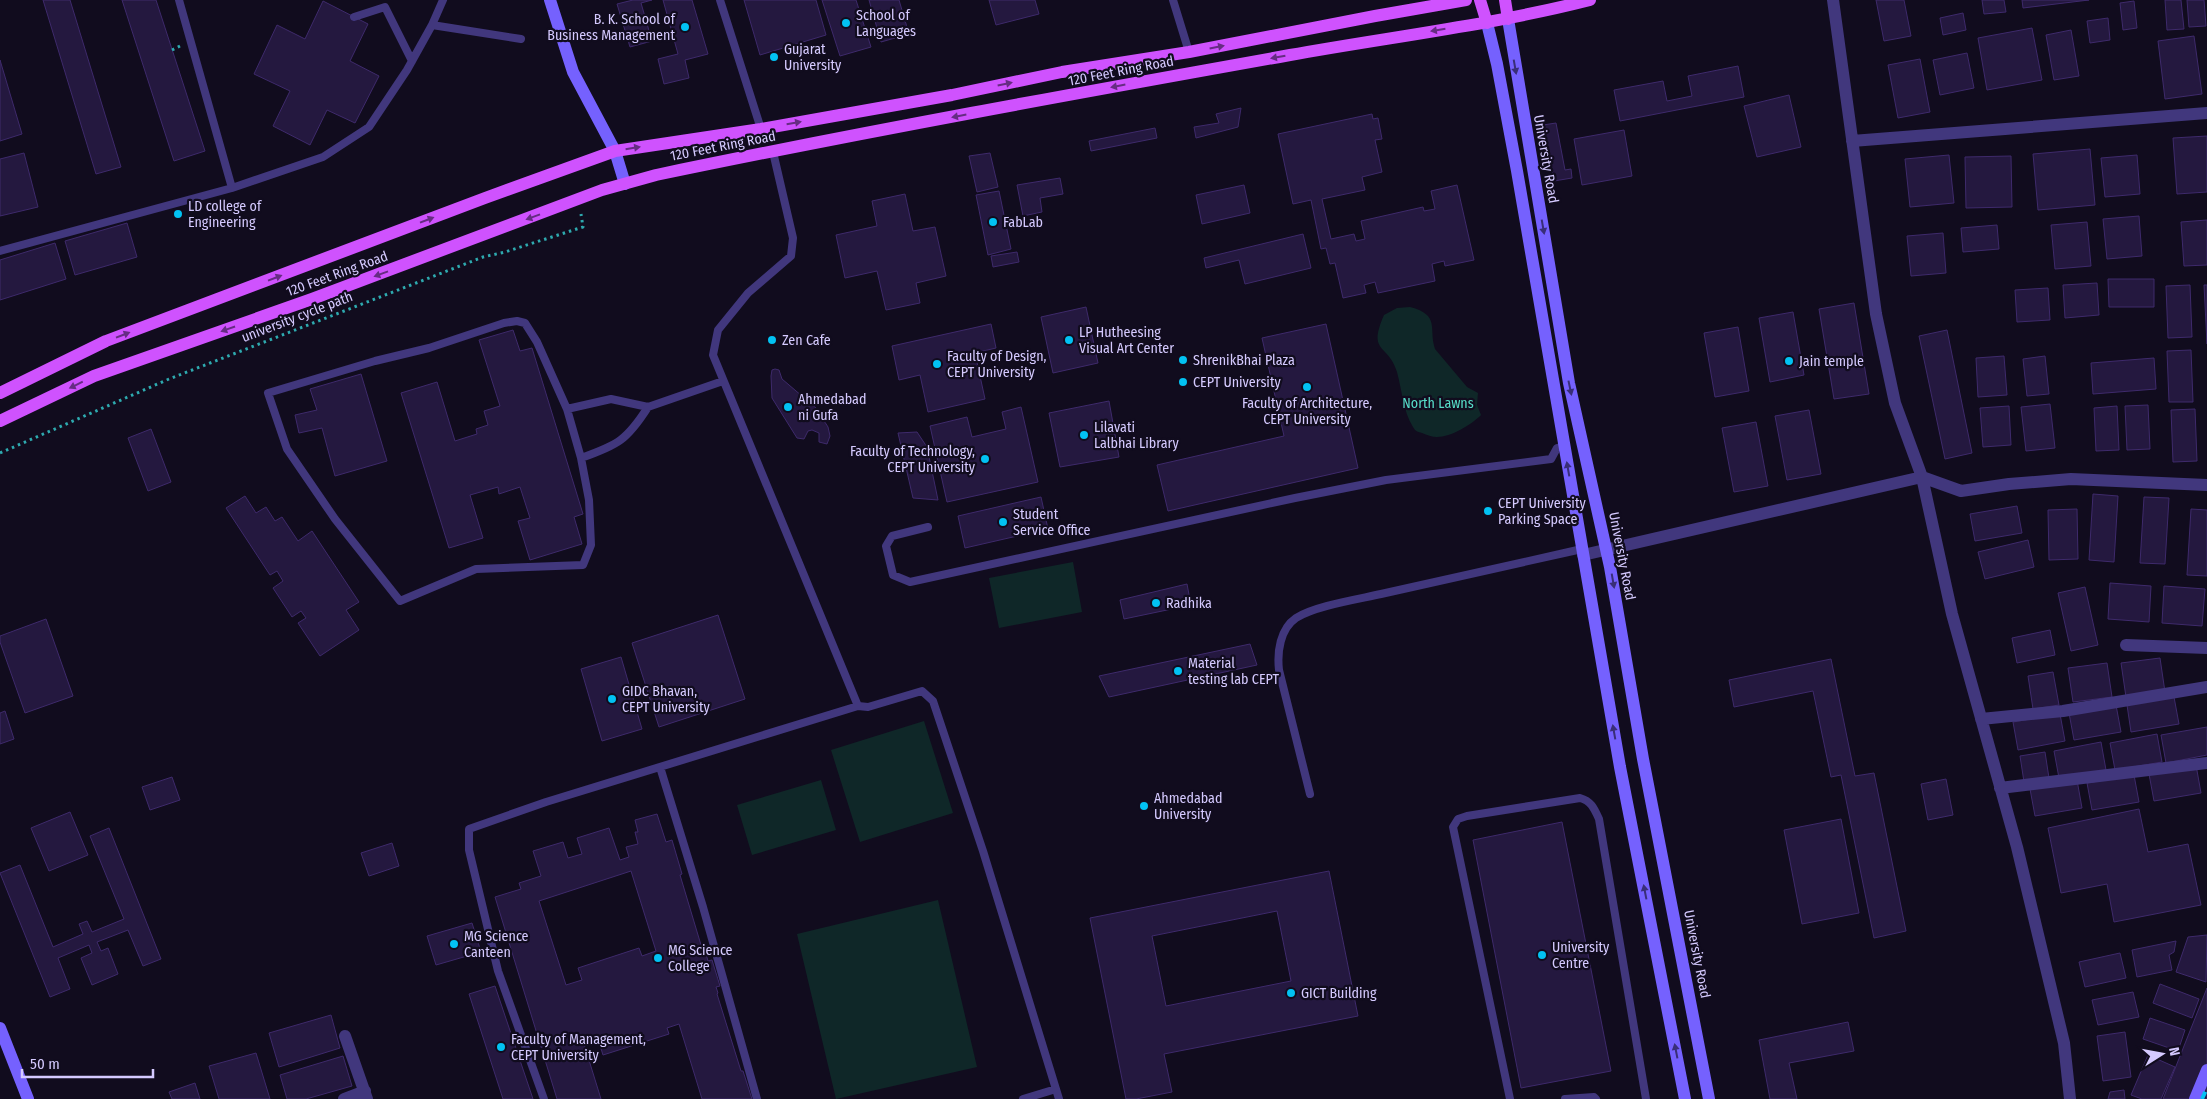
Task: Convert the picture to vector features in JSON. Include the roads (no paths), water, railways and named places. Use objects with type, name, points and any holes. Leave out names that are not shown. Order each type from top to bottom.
[{"type":"main road","name":"120 Feet Ring Road","points":[[0,393],[106,341],[615,151],[761,129],[952,95],[1062,72],[1189,52],[1466,0]]},
{"type":"main road","points":[[1480,0],[1486,23]]},
{"type":"main road","points":[[1505,0],[1508,19],[1590,0]]},
{"type":"main road","name":"120 Feet Ring Road","points":[[0,421],[94,376],[312,299],[602,190],[656,175],[1345,45],[1508,19]]},
{"type":"street","points":[[550,0],[573,72],[615,151],[625,184]]},
{"type":"street","points":[[1833,0],[1876,314],[1894,403],[1922,477],[1952,614],[2017,847],[2064,1043],[2070,1099]]},
{"type":"street","name":"University Road","points":[[1508,19],[1569,383],[1606,549],[1643,759],[1709,1099]]},
{"type":"street","points":[[1486,23],[1498,64],[1620,767],[1685,1099]]},
{"type":"street","points":[[1852,141],[2207,113]]},
{"type":"street","points":[[1583,552],[1606,549],[1922,477],[1961,491],[2010,484],[2071,479],[2207,486]]},
{"type":"street","points":[[2126,645],[2207,648]]},
{"type":"street","points":[[1981,719],[2063,711],[2207,687]]},
{"type":"street","points":[[2000,788],[2207,763]]},
{"type":"street","points":[[0,1028],[28,1099]]},
{"type":"street","points":[[344,1099],[366,1095],[345,1036]]},
{"type":"street","points":[[2195,1099],[2207,1070]]},
{"type":"lane","points":[[179,0],[232,188]]},
{"type":"lane","points":[[0,251],[232,188],[323,157],[370,127],[412,61],[432,25],[443,0]]},
{"type":"lane","points":[[720,0],[761,129]]},
{"type":"lane","points":[[1173,0],[1189,52]]},
{"type":"lane","points":[[354,16],[385,7],[412,61]]},
{"type":"lane","points":[[432,25],[521,39]]},
{"type":"lane","points":[[772,152],[793,238],[791,256],[748,293],[718,330],[713,355],[858,706]]},
{"type":"lane","points":[[517,321],[526,323],[537,342],[567,409],[581,458],[589,500],[591,545],[583,564],[476,569],[400,601],[336,519],[287,449],[268,393],[375,361],[429,348],[504,323],[517,321]]},
{"type":"lane","points":[[567,409],[611,399],[648,407],[723,381]]},
{"type":"lane","points":[[581,458],[614,445],[634,430],[648,407]]},
{"type":"lane","points":[[928,527],[892,536],[886,546],[893,575],[910,582],[1386,480],[1550,459],[1557,448],[1564,446]]},
{"type":"lane","points":[[1310,794],[1278,670],[1277,656],[1283,636],[1288,626],[1296,618],[1315,610],[1356,600],[1583,552]]},
{"type":"lane","points":[[544,1099],[498,971],[473,869],[469,850],[468,829],[546,802],[858,706],[868,707],[922,691],[933,701],[983,851],[1059,1099]]},
{"type":"lane","points":[[660,767],[703,907],[757,1099]]},
{"type":"lane","points":[[1510,1099],[1453,827],[1458,819],[1467,816],[1580,798],[1594,806],[1599,819],[1646,1099]]},
{"type":"lane","points":[[1023,1099],[1056,1090]]},
{"type":"lane","points":[[1566,1099],[1584,1096],[1596,1099]]},
{"type":"railway","points":[[2202,1099],[2207,1088]]},
{"type":"place","name":"School of Languages","points":[[846,23]]},
{"type":"place","name":"B. K. School of Business Management","points":[[685,27]]},
{"type":"place","name":"Gujarat University","points":[[774,57]]},
{"type":"place","name":"LD college of Engineering","points":[[178,214]]},
{"type":"place","name":"FabLab","points":[[993,222]]},
{"type":"place","name":"Zen Cafe","points":[[772,340]]},
{"type":"place","name":"LP Hutheesing Visual Art Center","points":[[1069,340]]},
{"type":"place","name":"ShrenikBhai Plaza","points":[[1183,360]]},
{"type":"place","name":"Jain temple","points":[[1789,361]]},
{"type":"place","name":"Faculty of Design, CEPT University","points":[[937,364]]},
{"type":"place","name":"CEPT University","points":[[1183,382]]},
{"type":"place","name":"Faculty of Architecture, CEPT University","points":[[1307,387]]},
{"type":"place","name":"Ahmedabad ni Gufa","points":[[788,407]]},
{"type":"place","name":"Lilavati Lalbhai Library","points":[[1084,435]]},
{"type":"place","name":"Faculty of Technology, CEPT University","points":[[985,459]]},
{"type":"place","name":"CEPT University Parking Space","points":[[1488,511]]},
{"type":"place","name":"Student Service Office","points":[[1003,522]]},
{"type":"place","name":"Radhika","points":[[1156,603]]},
{"type":"place","name":"Material testing lab CEPT","points":[[1178,671]]},
{"type":"place","name":"GIDC Bhavan, CEPT University","points":[[612,699]]},
{"type":"place","name":"Ahmedabad University","points":[[1144,806]]},
{"type":"place","name":"MG Science Canteen","points":[[454,944]]},
{"type":"place","name":"University Centre","points":[[1542,955]]},
{"type":"place","name":"MG Science College","points":[[658,958]]},
{"type":"place","name":"GICT Building","points":[[1291,993]]},
{"type":"place","name":"Faculty of Management, CEPT University","points":[[501,1047]]},
{"type":"park label","name":"North Lawns","points":[[1438,403]]}]
